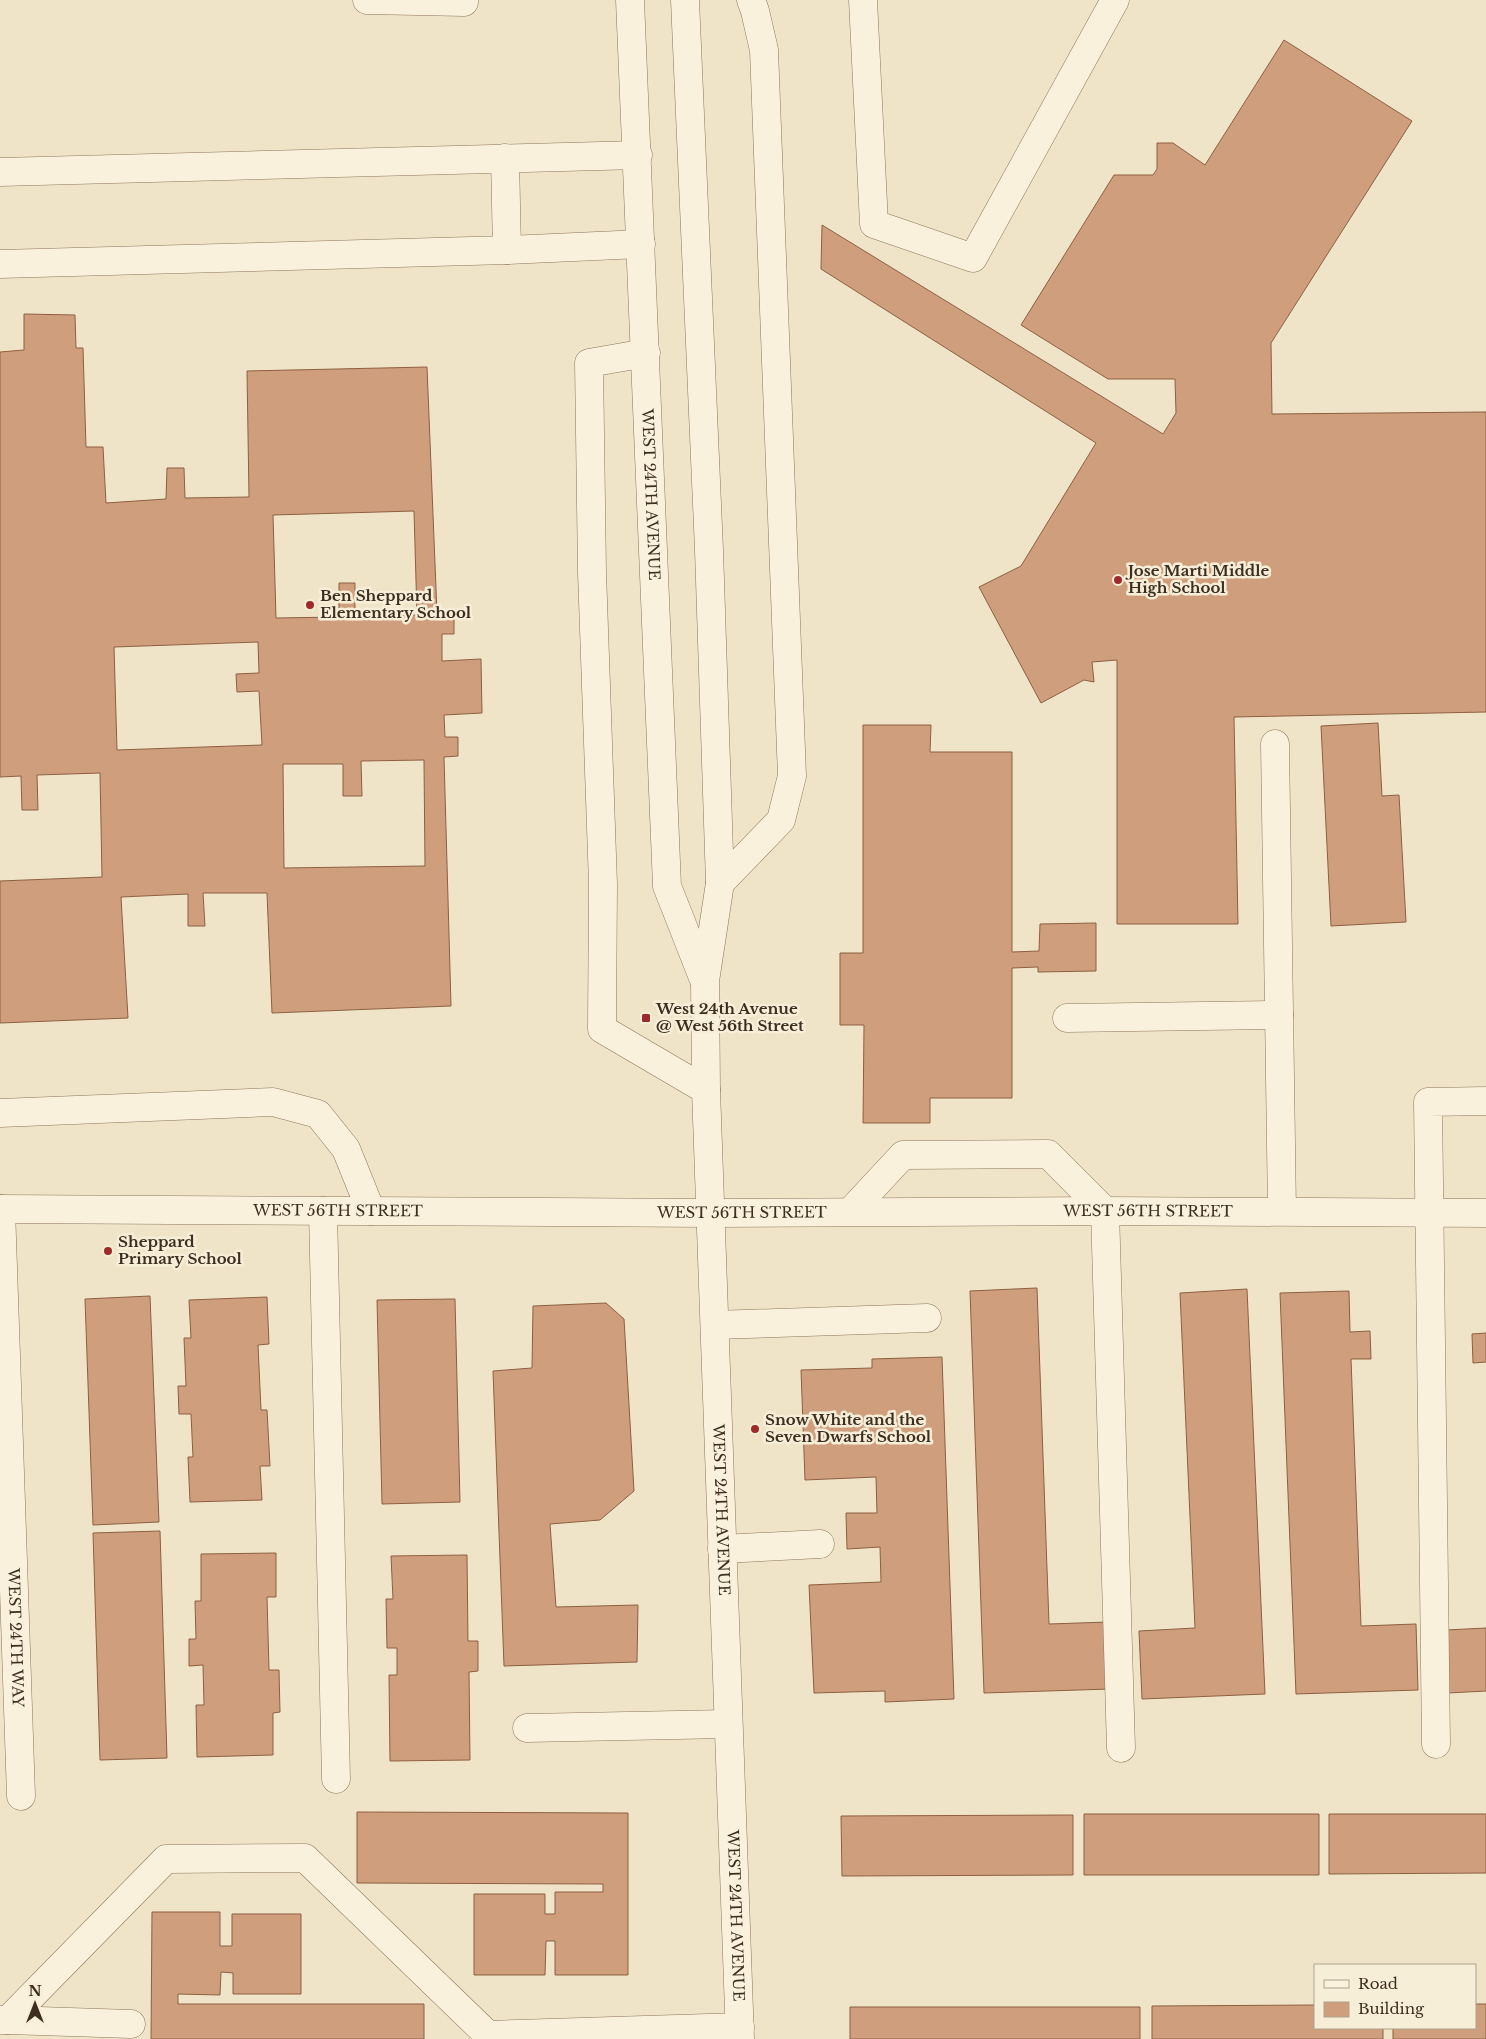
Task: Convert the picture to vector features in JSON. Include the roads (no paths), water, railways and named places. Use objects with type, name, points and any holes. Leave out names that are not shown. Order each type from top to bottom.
[{"type":"street","points":[[367,0],[464,2],[464,0]]},
{"type":"street","name":"WEST 24TH AVENUE","points":[[630,0],[668,886],[705,981]]},
{"type":"street","name":"WEST 24TH AVENUE","points":[[685,0],[709,550],[720,883],[705,981],[706,1090],[727,1724],[740,2033]]},
{"type":"street","points":[[720,883],[781,820],[792,776],[764,50],[751,0]]},
{"type":"street","points":[[863,0],[874,224],[973,258],[1115,0]]},
{"type":"street","points":[[0,172],[638,155]]},
{"type":"street","points":[[505,158],[507,250]]},
{"type":"street","points":[[0,264],[507,250],[641,244]]},
{"type":"street","points":[[646,353],[589,363],[592,572],[603,884],[602,1029],[706,1090]]},
{"type":"street","points":[[1275,744],[1282,1212]]},
{"type":"street","points":[[1067,1018],[1279,1014]]},
{"type":"street","points":[[0,1113],[273,1102],[318,1114],[346,1149],[370,1211]]},
{"type":"street","points":[[1436,1744],[1428,1102],[1486,1102]]},
{"type":"street","points":[[850,1212],[903,1156],[1048,1154],[1105,1211],[1121,1748]]},
{"type":"street","name":"WEST 56TH STREET","points":[[1,1209],[711,1213],[1105,1211],[1486,1213]]},
{"type":"street","name":"WEST 24TH WAY","points":[[1,1209],[21,1796]]},
{"type":"street","points":[[323,1211],[336,1779]]},
{"type":"street","points":[[715,1325],[926,1318]]},
{"type":"street","points":[[722,1549],[820,1544]]},
{"type":"street","points":[[526,1728],[727,1724]]},
{"type":"street","points":[[4,2020],[166,1860],[305,1858],[488,2035],[740,2033]]},
{"type":"street","points":[[4,2020],[131,2024]]},
{"type":"place","name":"Jose Marti Middle High School","points":[[1118,580]]},
{"type":"place","name":"Ben Sheppard Elementary School","points":[[310,605]]},
{"type":"place","name":"West 24th Avenue @ West 56th Street","points":[[646,1018]]},
{"type":"place","name":"Sheppard Primary School","points":[[108,1251]]},
{"type":"place","name":"Snow White and the Seven Dwarfs School","points":[[755,1429]]}]
